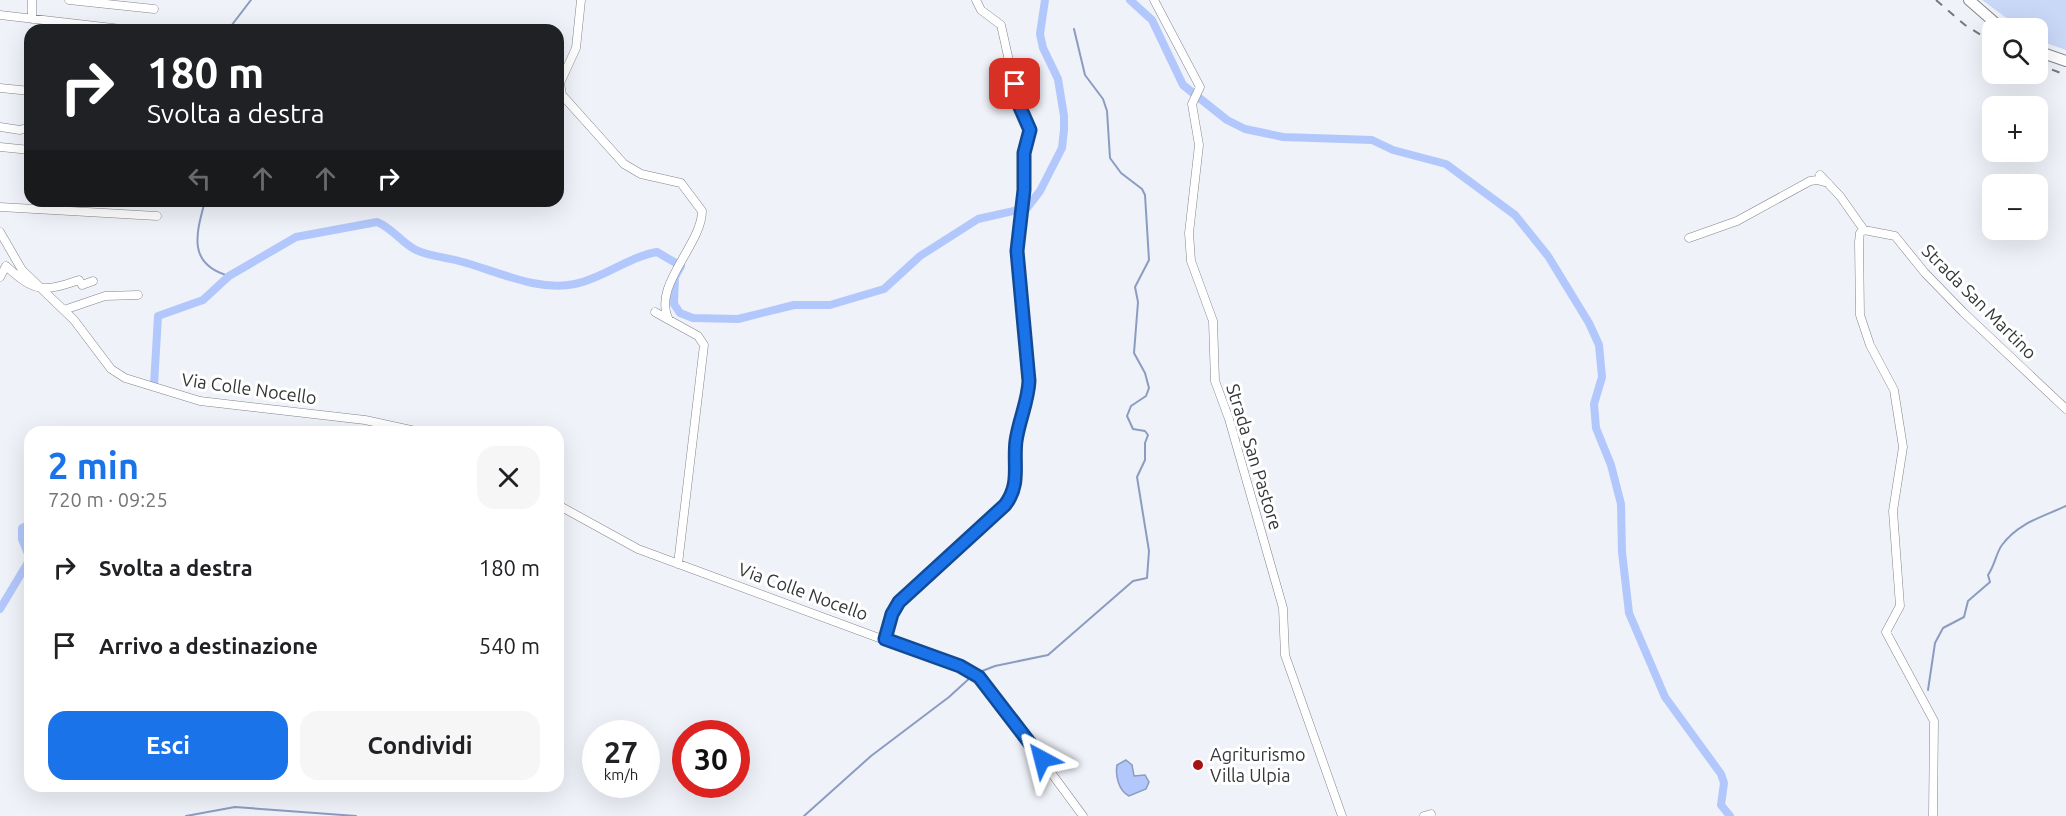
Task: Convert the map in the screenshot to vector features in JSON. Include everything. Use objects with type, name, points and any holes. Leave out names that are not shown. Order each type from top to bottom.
[{"type":"main road","points":[[1969,0],[1990,18]]},
{"type":"main road","points":[[2048,55],[2066,61]]},
{"type":"street","points":[[32,0],[32,19]]},
{"type":"street","points":[[69,0],[154,9]]},
{"type":"street","points":[[564,74],[576,48],[581,0]]},
{"type":"street","points":[[885,639],[892,614],[899,602],[999,511],[1015,488],[1016,441],[1027,402],[1029,381],[1017,251],[1022,208],[1024,153],[1030,128],[1018,101],[1001,25],[981,10],[976,0]]},
{"type":"street","name":"Strada San Pastore","points":[[1154,0],[1200,90],[1192,101],[1199,145],[1189,238],[1194,270],[1213,321],[1214,376],[1229,419],[1282,608],[1285,655],[1342,816]]},
{"type":"street","points":[[0,15],[77,24]]},
{"type":"street","points":[[0,88],[24,90]]},
{"type":"street","points":[[564,97],[621,162],[641,174],[680,182],[698,202],[702,211],[696,235],[670,286],[665,309],[669,320]]},
{"type":"street","points":[[0,127],[24,129]]},
{"type":"street","points":[[0,147],[24,149]]},
{"type":"street","points":[[1820,175],[1864,230],[1860,233],[1859,242],[1860,315],[1870,345],[1894,390],[1903,447],[1893,511],[1900,606],[1886,632],[1934,721],[1933,816]]},
{"type":"street","points":[[1689,238],[1737,221],[1810,182],[1817,180],[1828,183]]},
{"type":"street","points":[[0,207],[157,216]]},
{"type":"street","name":"Strada San Martino","points":[[1864,230],[1895,236],[1963,312],[2066,409]]},
{"type":"street","name":"Via Colle Nocello","points":[[0,232],[9,251],[40,290],[64,310],[115,372],[126,379],[163,392],[207,402],[359,419],[392,426]]},
{"type":"street","points":[[0,248],[9,251],[11,260],[3,266],[0,277]]},
{"type":"street","points":[[3,266],[40,290],[80,280],[82,285],[93,281]]},
{"type":"street","points":[[64,310],[105,296],[138,295]]},
{"type":"street","points":[[655,312],[698,336],[704,345],[678,564]]},
{"type":"street","name":"Via Colle Nocello","points":[[564,508],[616,538],[678,564],[960,666],[979,677],[1083,816]]},
{"type":"shaded area","points":[[1982,0],[2066,0],[2066,50],[2048,44],[2048,18],[2006,18]]},
{"type":"shaded area","points":[[1126,760],[1132,765],[1134,776],[1145,775],[1149,782],[1146,789],[1129,796],[1120,787],[1117,774],[1117,765]]},
{"type":"waterway","points":[[233,24],[251,0]]},
{"type":"waterway","points":[[154,385],[158,316],[203,300],[229,276],[296,237],[377,222],[419,251],[545,285],[560,286],[586,281],[636,258],[657,252],[681,266],[675,277],[674,304],[680,313],[693,318],[738,319],[794,305],[830,305],[884,289],[920,256],[978,219],[1027,208],[1040,191],[1062,148],[1064,130],[1058,79],[1043,48],[1040,34],[1045,0]]},
{"type":"waterway","points":[[1130,0],[1152,20],[1183,85],[1227,120],[1245,129],[1283,137],[1372,140],[1393,150],[1446,164],[1515,215],[1548,256],[1589,323],[1599,345],[1602,377],[1594,404],[1596,428],[1611,465],[1621,504],[1622,552],[1629,613],[1665,697],[1721,774],[1724,783],[1721,805],[1730,816]]},
{"type":"waterway","points":[[977,673],[995,666],[1048,655],[1133,581],[1147,578],[1149,551],[1137,477],[1145,460],[1145,443],[1148,435],[1145,431],[1133,429],[1127,416],[1131,406],[1146,396],[1149,388],[1145,373],[1134,353],[1138,302],[1135,287],[1149,260],[1145,195],[1142,189],[1121,173],[1110,158],[1107,111],[1103,99],[1085,75],[1074,29]]},
{"type":"waterway","points":[[204,207],[198,236],[201,256],[206,264],[229,276]]},
{"type":"waterway","points":[[1928,690],[1935,643],[1943,628],[1964,617],[1968,601],[1990,582],[1988,575],[2002,545],[2008,537],[2023,526],[2066,506]]},
{"type":"waterway","points":[[24,527],[22,528],[22,539],[24,544]]},
{"type":"waterway","points":[[0,609],[24,569]]},
{"type":"waterway","points":[[804,816],[871,756],[949,697],[972,676]]},
{"type":"waterway","points":[[186,816],[235,807],[356,816]]},
{"type":"railway","points":[[1936,0],[1965,25],[1982,36]]},
{"type":"railway","points":[[2048,68],[2066,75]]},
{"type":"place","name":"Agriturismo Villa Ulpia","points":[[1198,765]]},
{"type":"route","points":[[1015,84],[1019,105],[1030,130],[1024,153],[1024,190],[1017,251],[1023,289],[1029,381],[1027,402],[1016,441],[1016,485],[1005,505],[899,602],[892,614],[885,639],[960,666],[979,677],[1042,759]]}]
